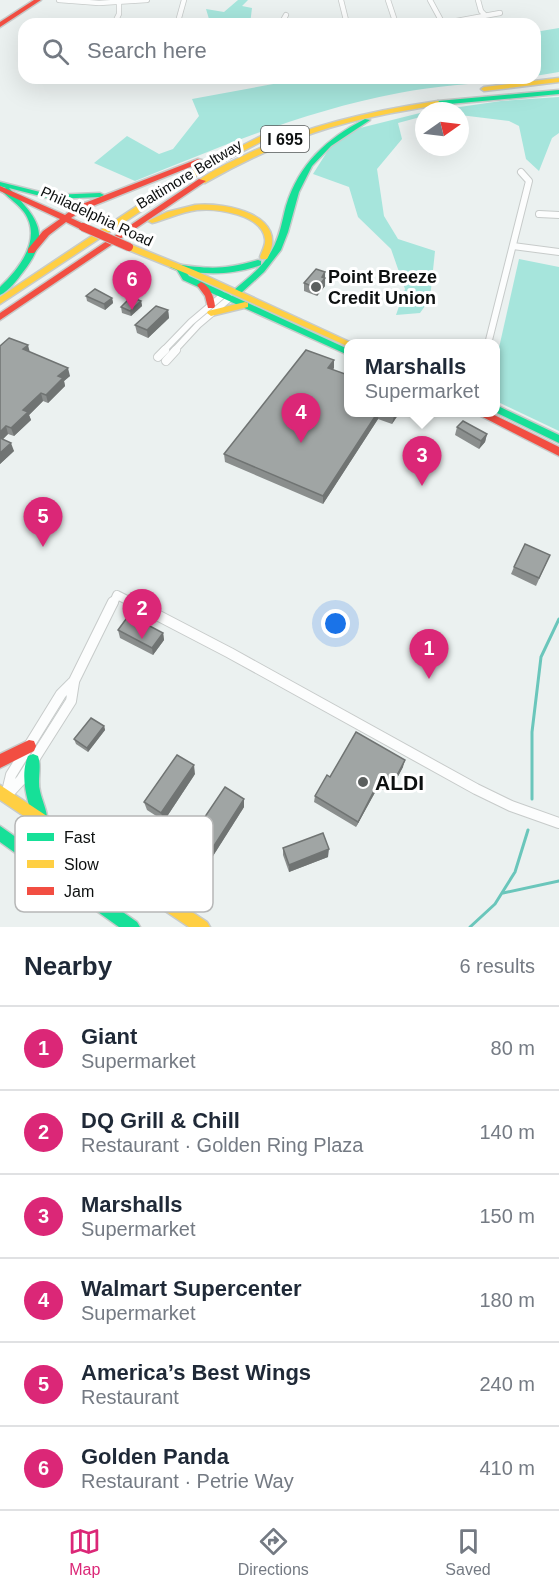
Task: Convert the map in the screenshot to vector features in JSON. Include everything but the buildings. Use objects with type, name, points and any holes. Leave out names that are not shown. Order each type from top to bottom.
[{"type":"main road","points":[[0,25],[38,0]]},
{"type":"main road","name":"Baltimore Beltway","points":[[541,82],[559,80]]},
{"type":"main road","name":"Baltimore Beltway","points":[[0,301],[182,180],[245,146],[304,123],[384,103],[529,84]]},
{"type":"main road","name":"Baltimore Beltway","points":[[0,317],[223,168],[290,137],[337,122],[394,108],[559,92]]},
{"type":"main road","points":[[230,294],[265,267],[274,255],[282,240],[303,170],[313,156],[332,139],[363,122],[385,114],[481,98]]},
{"type":"main road","points":[[0,292],[21,268],[46,233],[80,208],[245,146]]},
{"type":"main road","points":[[2,188],[67,197],[100,195],[134,187]]},
{"type":"main road","points":[[2,188],[32,220],[35,235],[32,251]]},
{"type":"main road","name":"Philadelphia Road","points":[[2,188],[177,269],[193,273],[245,305],[344,350]]},
{"type":"main road","points":[[112,241],[174,212],[200,208],[223,209],[240,213],[255,220],[268,233],[270,244],[269,250],[230,294]]},
{"type":"main road","points":[[177,269],[220,273],[239,270],[258,263]]},
{"type":"main road","name":"Philadelphia Road","points":[[177,269],[186,278],[201,285],[230,294],[344,342]]},
{"type":"main road","points":[[201,285],[209,296],[211,310],[245,305]]},
{"type":"main road","points":[[500,411],[559,439]]},
{"type":"main road","points":[[488,417],[559,452]]},
{"type":"main road","points":[[0,761],[29,746]]},
{"type":"main road","points":[[33,761],[32,789],[40,816]]},
{"type":"main road","points":[[2,795],[35,816]]},
{"type":"main road","points":[[0,833],[15,844]]},
{"type":"main road","points":[[111,912],[132,927]]},
{"type":"main road","points":[[179,912],[202,927]]},
{"type":"street","points":[[59,0],[119,3],[147,0]]},
{"type":"street","points":[[181,18],[184,0]]},
{"type":"street","points":[[341,0],[346,18]]},
{"type":"street","points":[[388,0],[394,18]]},
{"type":"street","points":[[430,0],[439,18]]},
{"type":"street","points":[[478,0],[481,11],[485,15]]},
{"type":"street","points":[[117,18],[119,3]]},
{"type":"street","points":[[471,18],[500,13]]},
{"type":"street","points":[[489,339],[529,181],[521,172]]},
{"type":"street","points":[[539,214],[559,215]]},
{"type":"street","points":[[513,246],[559,252]]},
{"type":"street","points":[[166,361],[211,310],[230,294]]},
{"type":"street","points":[[158,357],[191,322],[211,310]]},
{"type":"street","points":[[2,795],[21,780],[71,701],[74,681],[117,595],[230,652],[485,793],[511,806],[559,823]]},
{"type":"street","points":[[2,795],[11,775],[61,694],[74,681]]},
{"type":"shaded area","points":[[238,0],[248,0],[242,6],[252,8],[251,18],[209,18],[206,9],[224,12]]},
{"type":"shaded area","points":[[559,28],[559,72],[541,75],[541,31]]},
{"type":"shaded area","points":[[273,84],[464,84],[414,90],[331,109],[265,130],[135,181],[94,163],[127,136],[159,154],[173,149],[199,116],[192,99]]},
{"type":"shaded area","points":[[559,97],[559,133],[552,138],[539,171],[526,159],[519,126],[509,121],[469,116],[469,106]]},
{"type":"shaded area","points":[[415,114],[415,118],[398,123],[402,139],[377,169],[384,216],[398,239],[435,251],[430,299],[420,313],[396,315],[405,289],[391,249],[358,217],[349,187],[313,174],[332,144],[360,128]]},
{"type":"shaded area","points":[[519,259],[559,267],[559,431],[500,403],[500,343]]},
{"type":"waterway","points":[[532,799],[532,732],[541,657],[559,619]]},
{"type":"waterway","points":[[470,927],[495,904],[515,872],[528,830]]},
{"type":"waterway","points":[[503,893],[559,881]]},
{"type":"traffic: fast","points":[[449,102],[559,92]]},
{"type":"traffic: fast","points":[[237,292],[261,271],[276,250],[301,178],[318,154],[340,136],[367,120]]},
{"type":"traffic: fast","points":[[0,184],[52,197],[100,195]]},
{"type":"traffic: fast","points":[[0,292],[28,259],[35,239],[29,214],[6,190]]},
{"type":"traffic: fast","points":[[174,267],[226,271],[258,263]]},
{"type":"traffic: fast","points":[[181,271],[186,278],[344,350]]},
{"type":"traffic: fast","points":[[500,411],[559,439]]},
{"type":"traffic: fast","points":[[33,761],[32,789],[40,816]]},
{"type":"traffic: fast","points":[[0,833],[15,844]]},
{"type":"traffic: fast","points":[[111,912],[132,927]]},
{"type":"traffic: slow","points":[[541,82],[559,80]]},
{"type":"traffic: slow","points":[[484,89],[526,84]]},
{"type":"traffic: slow","points":[[202,181],[230,165],[286,140],[345,121],[415,107]]},
{"type":"traffic: slow","points":[[0,301],[182,180],[264,138]]},
{"type":"traffic: slow","points":[[152,221],[195,208],[210,207],[239,212],[264,227],[269,238],[264,257]]},
{"type":"traffic: slow","points":[[129,247],[193,273],[344,341]]},
{"type":"traffic: slow","points":[[211,313],[245,305]]},
{"type":"traffic: slow","points":[[0,792],[36,816]]},
{"type":"traffic: slow","points":[[180,912],[202,927]]},
{"type":"traffic: jam","points":[[0,25],[38,0]]},
{"type":"traffic: jam","points":[[31,251],[46,233],[80,208],[201,161]]},
{"type":"traffic: jam","points":[[0,317],[202,181]]},
{"type":"traffic: jam","points":[[0,188],[83,227]]},
{"type":"traffic: jam","points":[[83,227],[129,247]]},
{"type":"traffic: jam","points":[[201,285],[209,296],[211,306]]},
{"type":"traffic: jam","points":[[488,417],[559,452]]},
{"type":"traffic: jam","points":[[0,761],[29,746]]},
{"type":"place","name":"Point Breeze Credit Union","points":[[316,287]]},
{"type":"place","name":"Golden Panda","points":[[132,310]]},
{"type":"place","name":"Walmart Supercenter","points":[[301,443]]},
{"type":"place","name":"Marshalls","points":[[422,486]]},
{"type":"place","name":"America’s Best Wings","points":[[43,547]]},
{"type":"place","name":"DQ Grill & Chill","points":[[142,639]]},
{"type":"place","name":"Giant","points":[[429,679]]},
{"type":"place","name":"ALDI","points":[[363,782]]}]
